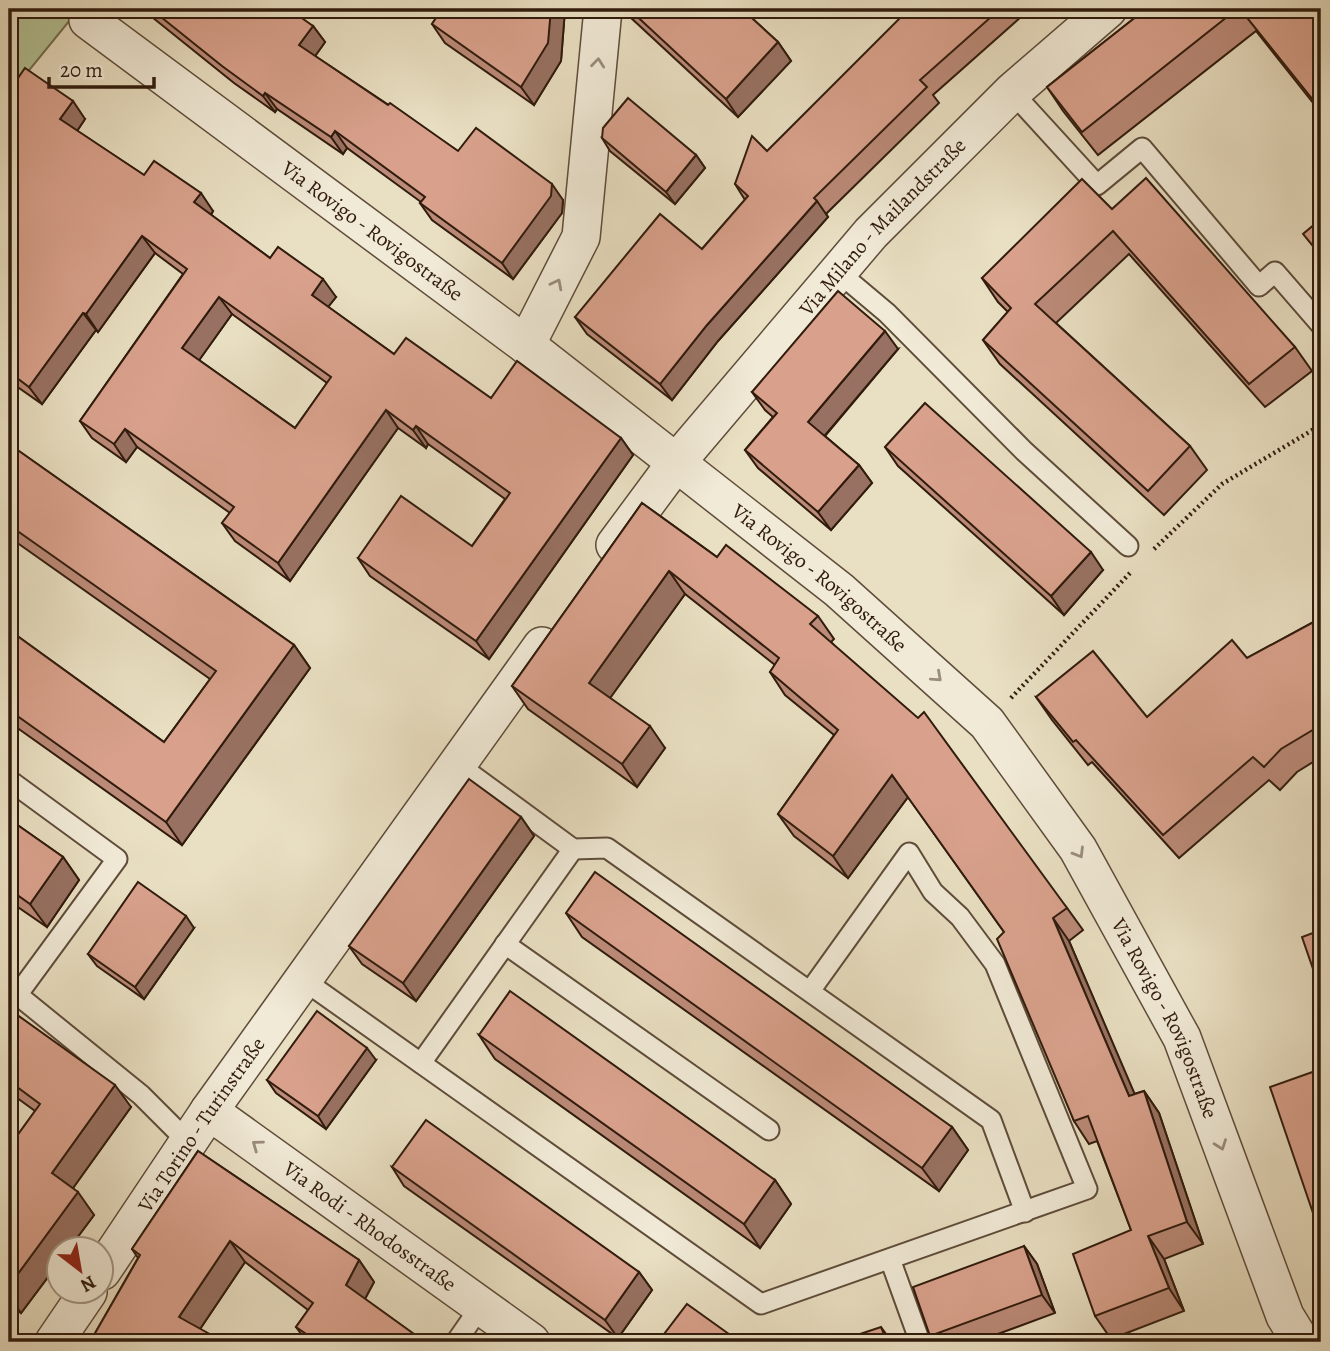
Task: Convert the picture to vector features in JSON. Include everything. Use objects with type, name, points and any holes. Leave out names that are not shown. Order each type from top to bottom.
[{"type":"street","points":[[526,345],[581,237],[603,9]]},
{"type":"street","name":"Via Milano - Mailandstraße","points":[[594,575],[675,464],[871,233],[1012,92],[1108,9]]},
{"type":"street","name":"Via Rovigo - Rovigostraße","points":[[88,20],[526,345],[839,590],[987,723],[1078,849],[1182,1038],[1285,1316],[1301,1342]]},
{"type":"street","name":"Via Torino - Turinstraße","points":[[116,1250],[209,1111],[562,619]]},
{"type":"street","name":"Via Rodi - Rhodosstraße","points":[[209,1111],[531,1342]]},
{"type":"street","points":[[54,1342],[78,1306]]},
{"type":"street","points":[[1315,1342],[1321,1340]]},
{"type":"lane","points":[[1012,92],[1097,186],[1142,148],[1258,286],[1275,272],[1321,325]]},
{"type":"lane","points":[[837,271],[887,313],[1024,451],[1128,546]]},
{"type":"lane","points":[[457,764],[573,849],[607,848],[992,1120],[1025,1212]]},
{"type":"lane","points":[[9,780],[117,859],[13,991],[141,1095],[188,1142]]},
{"type":"lane","points":[[421,1063],[573,849]]},
{"type":"lane","points":[[303,979],[761,1304],[1087,1189],[995,964],[960,917],[933,892],[909,853],[810,991]]},
{"type":"lane","points":[[505,944],[769,1130]]},
{"type":"lane","points":[[890,1259],[920,1342]]},
{"type":"lane","points":[[456,1342],[481,1306]]},
{"type":"green space","points":[[9,9],[79,9],[9,95]]},
{"type":"building","points":[[151,9],[248,9],[258,17],[263,9],[289,9],[313,26],[299,45],[388,105],[390,103],[458,151],[476,128],[552,184],[551,196],[502,263],[420,203],[425,197],[335,131],[331,137],[265,93],[263,96]]},
{"type":"building","points":[[442,9],[551,9],[548,43],[521,87],[432,24]]},
{"type":"building","points":[[629,9],[742,9],[778,42],[726,99]]},
{"type":"building","points":[[907,9],[1000,9],[920,80],[927,87],[814,198],[817,201],[707,325],[660,384],[575,317],[660,214],[702,249],[748,196],[735,184],[752,136],[767,151]]},
{"type":"building","points":[[1146,9],[1237,9],[1082,132],[1047,87]]},
{"type":"building","points":[[1240,9],[1321,9],[1321,110]]},
{"type":"building","points":[[25,68],[73,101],[60,119],[144,175],[154,161],[201,193],[194,202],[270,258],[278,247],[323,279],[312,295],[394,354],[406,338],[491,398],[517,361],[621,438],[476,641],[358,558],[401,496],[472,546],[510,493],[416,426],[413,430],[386,410],[278,563],[222,523],[234,507],[125,429],[114,444],[80,421],[187,269],[142,236],[29,387],[9,372],[9,91]],"holes":[[[219,297],[331,377],[295,428],[182,348]]]},
{"type":"building","points":[[628,98],[696,155],[666,192],[602,138],[603,128]]},
{"type":"building","points":[[1146,178],[1295,347],[1249,384],[1113,231],[1035,304],[1190,446],[1148,491],[983,340],[1011,308],[982,278],[1082,179],[1112,209]]},
{"type":"building","points":[[1321,219],[1321,256],[1303,234]]},
{"type":"building","points":[[838,291],[885,331],[808,422],[859,465],[818,512],[745,450],[777,413],[752,392]]},
{"type":"building","points":[[925,403],[1091,552],[1051,596],[885,447]]},
{"type":"building","points":[[9,444],[294,645],[166,822],[9,710],[9,630],[164,742],[216,671],[9,525]]},
{"type":"building","points":[[642,503],[717,557],[726,545],[818,616],[810,624],[918,718],[924,712],[1067,908],[1053,918],[1129,1096],[1144,1091],[1187,1222],[1148,1236],[1169,1288],[1095,1316],[1073,1254],[1131,1230],[1088,1116],[1074,1121],[997,939],[1004,932],[892,775],[833,856],[778,814],[838,730],[770,672],[779,658],[669,571],[589,683],[650,726],[622,764],[512,686]]},
{"type":"building","points":[[1321,618],[1321,725],[1281,749],[1264,767],[1253,757],[1163,835],[1076,740],[1073,742],[1036,697],[1093,651],[1147,717],[1232,640],[1247,658]]},
{"type":"building","points":[[469,779],[521,817],[403,983],[349,946]]},
{"type":"building","points":[[9,819],[63,857],[30,904],[9,889]]},
{"type":"building","points":[[595,872],[952,1127],[922,1168],[566,913]]},
{"type":"building","points":[[138,882],[186,916],[135,987],[88,954]]},
{"type":"building","points":[[1321,930],[1321,992],[1302,937]]},
{"type":"building","points":[[510,991],[775,1180],[744,1224],[479,1035]]},
{"type":"building","points":[[9,1009],[115,1085],[52,1173],[78,1192],[9,1286],[9,1147],[40,1104],[9,1081]]},
{"type":"building","points":[[317,1011],[367,1048],[318,1116],[267,1080]]},
{"type":"building","points":[[1321,1069],[1321,1210],[1313,1213],[1270,1087]]},
{"type":"building","points":[[426,1120],[639,1272],[605,1320],[392,1167]]},
{"type":"building","points":[[198,1151],[359,1260],[346,1285],[425,1342],[318,1342],[296,1327],[313,1303],[230,1241],[179,1317],[224,1342],[90,1342],[111,1306],[116,1306],[116,1297],[140,1255],[132,1249]]},
{"type":"building","points":[[1024,1246],[1042,1295],[930,1336],[913,1287]]},
{"type":"building","points":[[687,1304],[740,1342],[658,1342]]},
{"type":"building","points":[[881,1327],[887,1342],[836,1342]]}]
